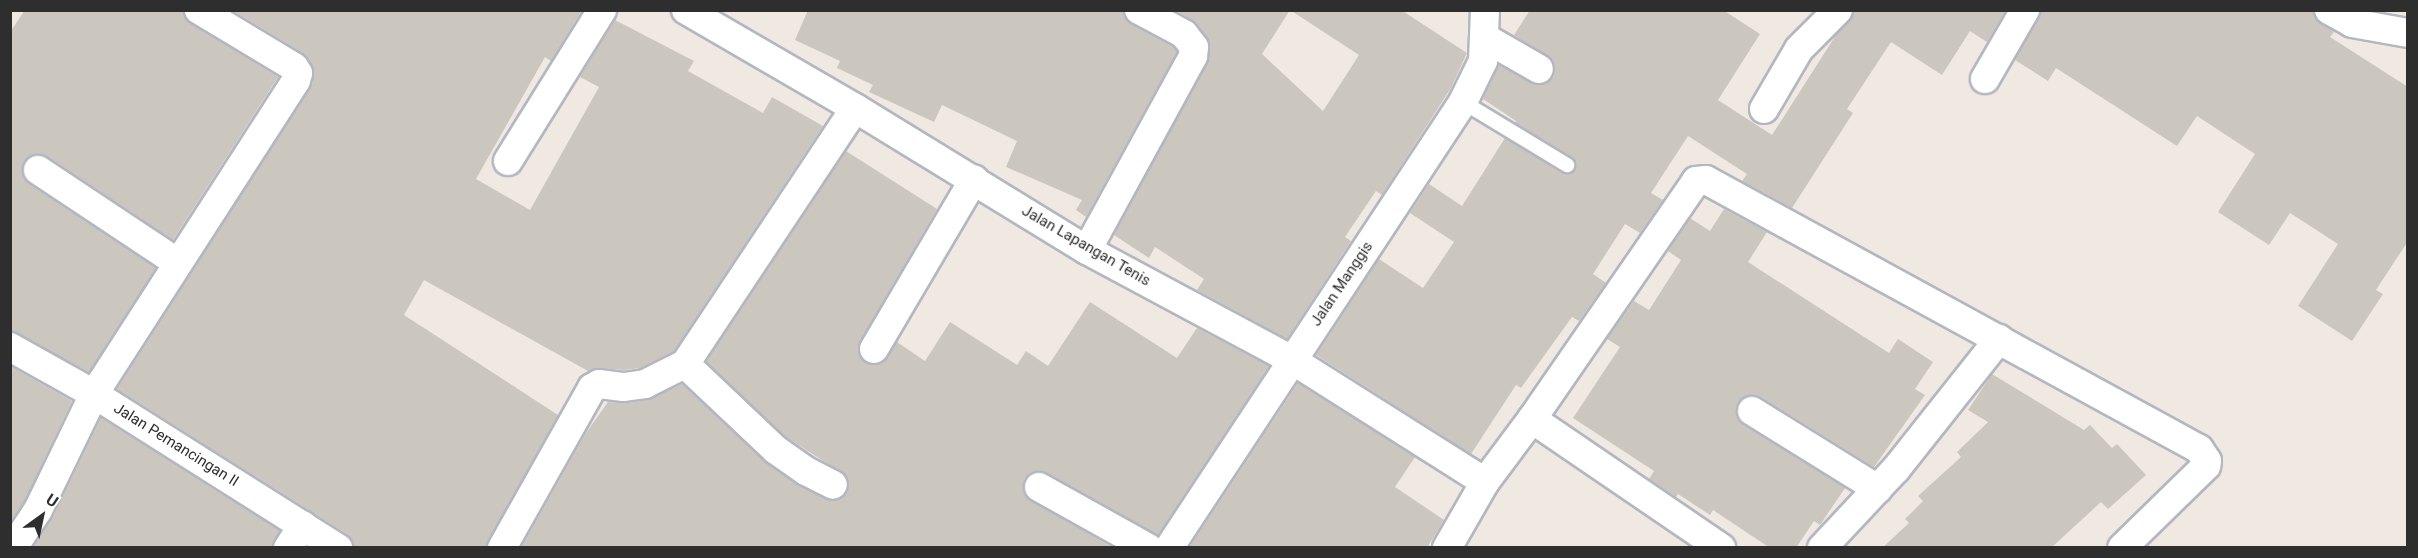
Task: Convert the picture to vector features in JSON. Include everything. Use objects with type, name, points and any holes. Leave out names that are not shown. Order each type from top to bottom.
[{"type":"street","points":[[14,548],[38,510],[94,394],[296,80],[298,73],[294,67],[199,10]]},
{"type":"street","points":[[508,161],[602,10]]},
{"type":"street","name":"Jalan Lapangan Tenis","points":[[686,10],[974,179],[1087,250],[1292,360],[1485,482]]},
{"type":"street","points":[[1087,250],[1193,57],[1194,47],[1184,34],[1139,10]]},
{"type":"street","points":[[1764,109],[1799,49],[1838,10]]},
{"type":"street","points":[[1985,79],[2025,10]]},
{"type":"street","points":[[2329,10],[2352,23],[2402,25]]},
{"type":"street","points":[[1485,24],[1539,69]]},
{"type":"street","name":"Jalan Manggis","points":[[1169,548],[1463,102],[1484,61],[1485,24]]},
{"type":"street","points":[[502,548],[592,388],[599,384],[636,387],[665,376],[685,364],[855,108]]},
{"type":"street","points":[[38,170],[178,263]]},
{"type":"street","points":[[874,349],[974,179]]},
{"type":"street","points":[[1447,548],[1485,482],[1532,420],[1696,181],[1706,180],[2199,449],[2207,461],[2201,471],[2122,548]]},
{"type":"street","points":[[1822,548],[1878,489],[1999,339]]},
{"type":"street","name":"Jalan Pemancingan II","points":[[10,347],[94,394],[296,536],[338,548]]},
{"type":"street","points":[[685,364],[776,450],[806,471],[833,485]]},
{"type":"street","points":[[1752,411],[1878,489]]},
{"type":"street","points":[[1532,420],[1721,548]]},
{"type":"street","points":[[1039,488],[1148,548]]},
{"type":"lane","points":[[1463,102],[1567,165]]},
{"type":"building","points":[[25,10],[183,10],[191,24],[278,77],[173,240],[47,156],[31,155],[24,161],[23,177],[29,184],[156,268],[89,372],[10,331],[10,32]]},
{"type":"building","points":[[232,10],[582,10],[551,61],[545,57],[476,179],[530,210],[599,87],[580,77],[615,20],[694,61],[688,71],[763,113],[772,97],[823,126],[674,351],[640,368],[624,370],[600,368],[588,371],[424,280],[404,315],[558,415],[486,548],[354,548],[347,534],[117,389],[312,85],[314,70],[303,53]]},
{"type":"building","points":[[808,10],[1123,10],[1131,24],[1173,47],[1177,52],[1086,217],[1076,210],[1082,200],[1006,167],[1017,141],[942,105],[934,122],[869,92],[873,85],[837,68],[840,61],[795,40]]},
{"type":"building","points":[[1175,10],[1290,10],[1401,10],[1467,53],[1451,88],[1382,195],[1376,191],[1345,237],[1351,241],[1287,339],[1197,290],[1204,279],[1155,247],[1149,258],[1114,235],[1209,58],[1207,37],[1192,20]],"holes":[[[1290,10],[1359,55],[1323,111],[1262,54]]]},
{"type":"building","points":[[1530,10],[1723,10],[1760,34],[1718,100],[1772,135],[1836,35],[1850,21],[1854,10],[2006,10],[1987,42],[1970,31],[1942,75],[1891,42],[1847,109],[1853,113],[1792,208],[1742,181],[1747,174],[1688,136],[1651,193],[1663,200],[1640,233],[1625,224],[1593,274],[1606,283],[1579,321],[1572,317],[1521,388],[1516,385],[1471,454],[1316,355],[1379,259],[1423,288],[1454,242],[1410,213],[1429,184],[1462,206],[1505,138],[1562,173],[1571,173],[1575,169],[1575,161],[1572,157],[1515,123],[1516,121],[1483,99],[1499,65],[1538,85],[1547,83],[1554,77],[1553,60],[1514,35]]},
{"type":"building","points":[[2041,10],[2313,10],[2315,19],[2334,32],[2330,37],[2408,87],[2408,241],[2376,290],[2383,294],[2352,341],[2298,306],[2338,244],[2290,213],[2269,245],[2218,212],[2255,154],[2197,116],[2177,146],[2056,68],[2048,81],[2015,60]]},
{"type":"building","points":[[846,151],[937,209],[860,341],[859,357],[866,363],[874,365],[883,363],[897,342],[925,361],[950,322],[1017,365],[1026,351],[1048,366],[1090,302],[1177,358],[1197,328],[1269,366],[1158,535],[1047,473],[1038,471],[1030,473],[1024,479],[1025,496],[1113,548],[521,548],[586,433],[608,402],[626,403],[648,400],[682,384],[765,462],[797,485],[833,501],[841,499],[847,493],[849,485],[847,476],[786,437],[706,362]]},
{"type":"building","points":[[1724,209],[1767,232],[1748,262],[1889,353],[1898,339],[1933,362],[1915,389],[1925,395],[1874,467],[1761,397],[1752,395],[1738,402],[1736,411],[1743,425],[1845,488],[1820,525],[1814,521],[1796,548],[1770,548],[1713,510],[1710,515],[1678,494],[1676,497],[1649,479],[1654,471],[1573,418],[1620,347],[1607,339],[1634,301],[1649,310],[1681,260],[1668,251],[1690,218],[1710,231]]},
{"type":"building","points":[[10,366],[72,401],[24,502],[10,522]]},
{"type":"building","points":[[1992,374],[2084,430],[2090,425],[2112,448],[2117,444],[2146,475],[2108,509],[2101,502],[2051,548],[1882,548],[1909,523],[1905,519],[1923,501],[1918,496],[1961,457],[1957,452],[1988,422],[1968,410]]},
{"type":"building","points":[[1298,383],[1415,457],[1395,487],[1444,520],[1427,548],[1189,548]]},
{"type":"building","points":[[101,418],[280,531],[272,548],[33,548],[53,517]]}]
